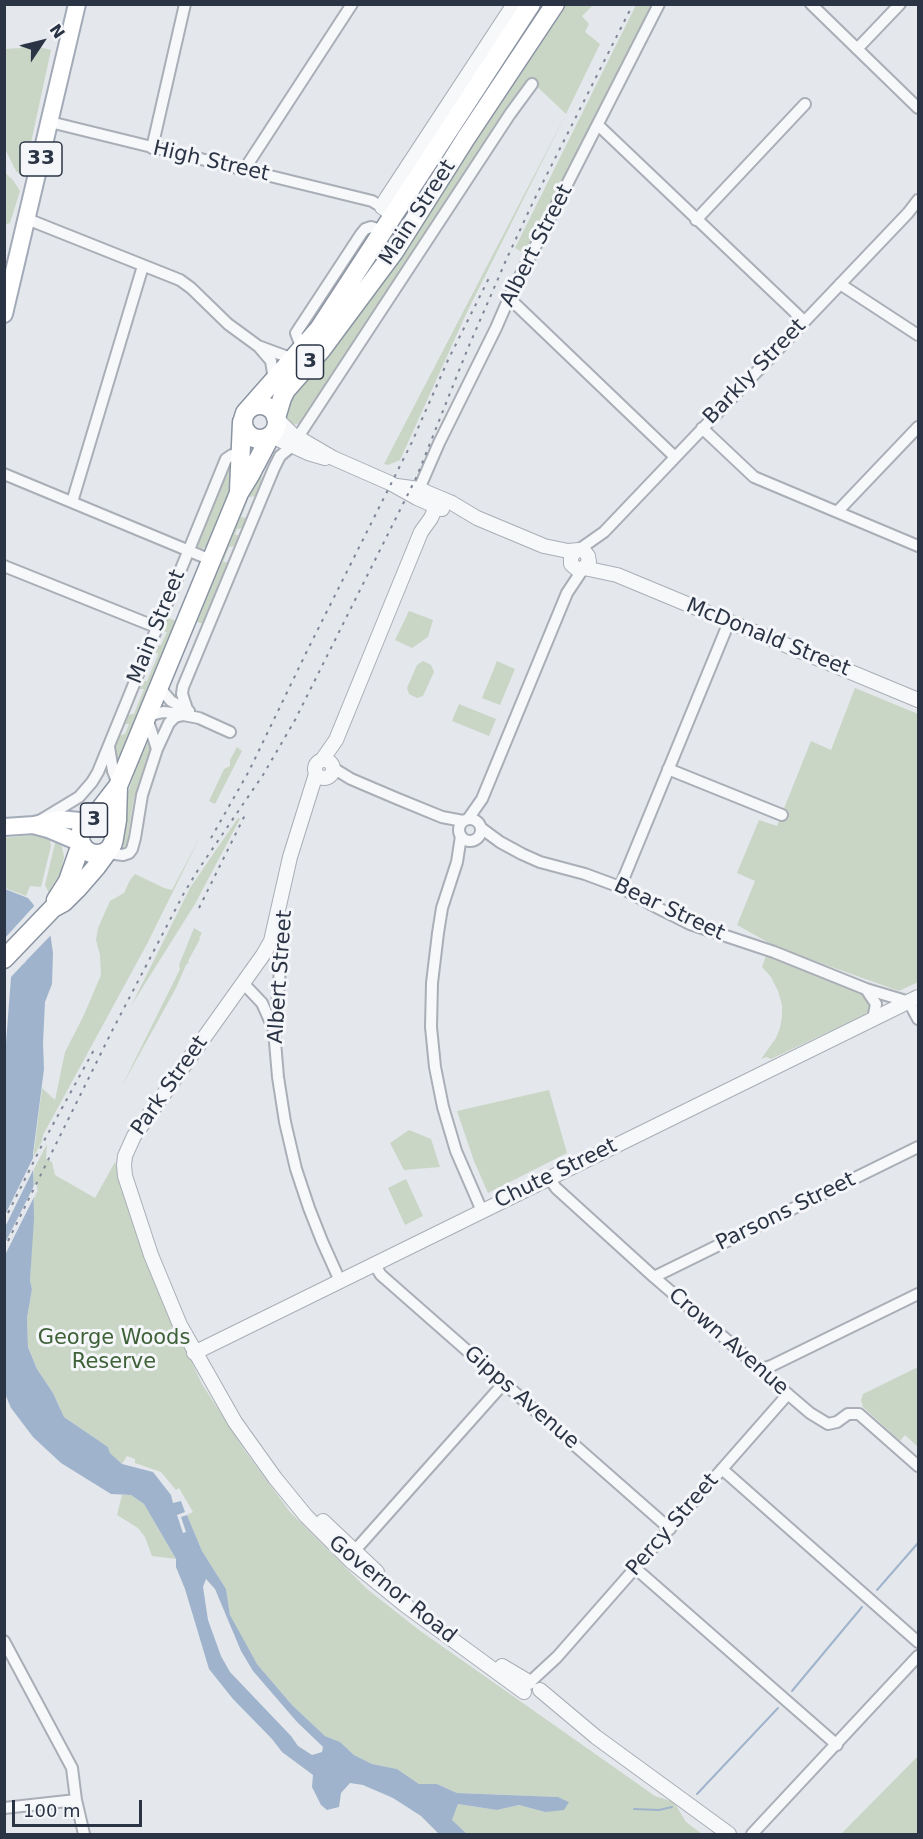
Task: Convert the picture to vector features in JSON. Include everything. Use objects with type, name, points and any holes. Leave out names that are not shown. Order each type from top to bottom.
[{"type":"highway","name":"Main Street","points":[[239,492],[244,416],[325,320],[384,231],[387,205],[487,72],[531,4]]},
{"type":"highway","name":"Main Street","points":[[90,821],[118,786],[239,492],[271,432],[286,390],[352,311],[414,221],[555,4]]},
{"type":"highway","points":[[487,72],[504,82]]},
{"type":"highway","points":[[387,205],[414,221]]},
{"type":"highway","points":[[253,406],[264,406],[273,411],[271,432],[261,440],[250,437],[244,430],[244,416],[253,406]]},
{"type":"highway","name":"Main Street","points":[[111,846],[117,820],[118,786]]},
{"type":"highway","name":"3","points":[[8,955],[49,912],[68,881],[81,844],[83,827],[90,821],[99,820],[107,824],[112,830],[111,846],[77,889],[49,912]]},
{"type":"highway","name":"3","points":[[81,844],[92,854],[100,854],[111,846]]},
{"type":"main road","name":"33","points":[[4,314],[77,4]]},
{"type":"main road","points":[[4,827],[33,825],[59,819],[90,821]]},
{"type":"main road","points":[[33,825],[48,829],[81,844]]},
{"type":"street","points":[[152,148],[185,4]]},
{"type":"street","points":[[244,170],[352,4]]},
{"type":"street","name":"Main Street","points":[[387,205],[514,4]]},
{"type":"street","name":"Albert Street","points":[[340,1281],[315,1226],[293,1159],[281,1095],[274,1030],[281,945],[276,934],[312,804],[421,532],[431,518],[431,498],[439,443],[509,298],[659,4]]},
{"type":"street","points":[[811,4],[918,108]]},
{"type":"street","points":[[857,49],[900,4]]},
{"type":"street","name":"Main Street","points":[[185,712],[182,690],[279,457],[295,442],[532,84]]},
{"type":"street","points":[[696,220],[805,105]]},
{"type":"street","name":"High Street","points":[[50,122],[387,205]]},
{"type":"street","points":[[598,124],[804,321]]},
{"type":"street","name":"Barkly Street","points":[[482,1211],[465,1174],[446,1117],[435,1067],[431,1027],[432,983],[438,933],[442,908],[457,862],[580,560],[918,200]]},
{"type":"street","name":"Barkly Street","points":[[908,213],[918,206]]},
{"type":"street","points":[[27,219],[180,280],[228,324],[258,346],[271,362],[274,380]]},
{"type":"street","points":[[72,501],[143,266]]},
{"type":"street","points":[[840,284],[918,335]]},
{"type":"street","points":[[509,298],[675,457]]},
{"type":"street","points":[[258,346],[285,356],[299,353]]},
{"type":"street","points":[[837,512],[918,427]]},
{"type":"street","points":[[702,428],[754,477],[918,546]]},
{"type":"street","name":"Main Street","points":[[267,485],[271,432]]},
{"type":"street","name":"McDonald Street","points":[[271,432],[396,486],[431,498],[452,502],[477,518],[918,700]]},
{"type":"street","name":"Main Street","points":[[33,825],[82,794],[98,772],[226,459],[232,455],[241,456]]},
{"type":"street","points":[[4,474],[211,560]]},
{"type":"street","points":[[4,566],[156,627]]},
{"type":"street","points":[[620,887],[729,622]]},
{"type":"street","name":"Main Street","points":[[159,686],[189,673]]},
{"type":"street","points":[[159,686],[169,699],[185,712],[230,732]]},
{"type":"street","points":[[147,716],[166,712],[185,712]]},
{"type":"street","points":[[111,846],[115,854],[123,855],[132,849],[142,795],[158,749],[169,723],[185,712]]},
{"type":"street","name":"Main Street","points":[[147,716],[158,749]]},
{"type":"street","name":"Main Street","points":[[109,744],[118,786]]},
{"type":"street","points":[[668,769],[782,815]]},
{"type":"street","name":"Bear Street","points":[[327,770],[470,829],[540,862],[585,874],[620,887],[684,921],[721,936],[774,952],[869,990],[909,1002],[918,1020]]},
{"type":"street","name":"Park Street","points":[[198,1351],[180,1325],[159,1275],[130,1190],[124,1165],[127,1150],[134,1136],[273,953],[276,934]]},
{"type":"street","points":[[246,986],[262,1003],[274,1030]]},
{"type":"street","points":[[869,990],[876,1005],[873,1019]]},
{"type":"street","name":"Chute Street","points":[[198,1351],[909,1002]]},
{"type":"street","name":"Parsons Street","points":[[654,1277],[918,1147]]},
{"type":"street","name":"Crown Avenue","points":[[549,1178],[556,1188],[654,1277],[818,1419],[828,1424],[837,1422],[848,1414],[859,1414],[918,1466]]},
{"type":"street","name":"Gipps Avenue","points":[[374,1264],[381,1275],[670,1529]]},
{"type":"street","points":[[762,1369],[918,1294]]},
{"type":"street","name":"Governor Road","points":[[198,1351],[235,1422],[306,1516],[405,1605],[533,1688],[729,1834]]},
{"type":"street","points":[[351,1555],[504,1383]]},
{"type":"street","name":"Percy Street","points":[[533,1688],[557,1657],[788,1394]]},
{"type":"street","points":[[722,1469],[918,1642]]},
{"type":"street","points":[[635,1568],[837,1744]]},
{"type":"street","points":[[4,1641],[72,1768],[84,1834]]},
{"type":"street","points":[[752,1834],[918,1656]]},
{"type":"street","points":[[4,1808],[76,1800]]},
{"type":"green space","points":[[564,5],[601,5],[592,6],[582,16],[589,24],[585,32],[600,44],[566,114],[529,79],[308,412],[300,423],[293,425],[285,419],[284,413],[293,391],[369,303]]},
{"type":"green space","points":[[636,5],[652,5],[525,254],[515,248]]},
{"type":"green space","points":[[24,43],[51,50],[22,176],[16,171],[5,149],[4,49],[21,48]]},
{"type":"green space","points":[[566,114],[467,312],[400,460],[388,465],[384,464]]},
{"type":"green space","points":[[4,172],[20,191],[10,223],[5,225]]},
{"type":"green space","points":[[231,464],[234,466],[230,489],[206,547],[201,549],[196,542],[199,542]]},
{"type":"green space","points":[[262,471],[261,488],[257,496],[249,497],[241,517],[248,518],[244,528],[237,529],[235,535],[241,535],[236,546],[229,547],[223,562],[230,562],[204,624],[197,622],[255,477]]},
{"type":"green space","points":[[409,611],[433,620],[428,637],[412,648],[395,640]]},
{"type":"green space","points":[[164,616],[176,621],[116,762],[115,742],[118,736],[125,734],[129,724],[123,724],[126,715],[134,714],[144,689],[137,689],[139,682],[147,681],[158,655],[158,653],[152,653],[153,648],[161,645],[167,632],[161,631]]},
{"type":"green space","points":[[423,661],[431,665],[434,672],[423,696],[417,698],[409,694],[407,688],[417,665]]},
{"type":"green space","points":[[497,661],[515,669],[500,705],[482,698]]},
{"type":"green space","points":[[855,688],[918,714],[918,982],[899,991],[778,948],[737,925],[755,881],[737,873],[759,820],[777,826],[811,741],[831,750]]},
{"type":"green space","points":[[459,704],[496,719],[489,736],[452,721]]},
{"type":"green space","points":[[150,739],[153,749],[147,757],[134,799],[129,840],[126,846],[119,849],[125,801],[139,760]]},
{"type":"green space","points":[[237,747],[242,751],[215,804],[209,801],[224,769],[230,766],[230,760]]},
{"type":"green space","points":[[238,818],[240,819],[195,904],[131,1006],[190,888]]},
{"type":"green space","points":[[41,834],[53,838],[50,840],[51,846],[41,887],[30,886],[26,896],[5,888],[4,838]]},
{"type":"green space","points":[[201,835],[147,944],[43,1135],[33,1159],[42,1088],[55,1100],[65,1052],[101,975],[100,955],[96,940],[98,928],[110,901],[124,893],[135,874],[172,890]]},
{"type":"green space","points":[[56,839],[62,847],[64,857],[61,873],[51,888],[50,895],[45,885]]},
{"type":"green space","points":[[194,928],[202,933],[200,939],[122,1086],[180,969],[179,965]]},
{"type":"green space","points":[[766,956],[863,994],[872,1009],[864,1015],[771,1059],[767,1057],[761,1059],[776,1038],[782,1017],[782,1005],[778,991],[771,977],[762,967]]},
{"type":"green space","points":[[549,1090],[567,1153],[488,1193],[457,1111]]},
{"type":"green space","points":[[409,1130],[431,1139],[440,1167],[404,1170],[390,1143]]},
{"type":"green space","name":"George Woods Reserve","points":[[47,1144],[46,1159],[52,1162],[55,1175],[95,1198],[115,1162],[140,1241],[162,1298],[202,1384],[245,1451],[290,1512],[367,1589],[419,1630],[655,1796],[674,1802],[686,1822],[702,1834],[467,1834],[452,1820],[458,1804],[497,1810],[519,1805],[545,1812],[569,1802],[558,1797],[457,1793],[437,1784],[419,1784],[397,1769],[372,1764],[354,1755],[340,1742],[325,1736],[292,1705],[257,1664],[243,1641],[230,1615],[226,1589],[202,1551],[187,1515],[193,1512],[179,1488],[176,1490],[161,1472],[135,1463],[135,1459],[127,1456],[122,1464],[110,1453],[108,1447],[64,1417],[53,1393],[37,1369],[28,1346],[27,1318],[32,1289],[30,1281],[34,1198],[38,1190],[33,1185],[34,1169]]},
{"type":"green space","points":[[406,1179],[423,1216],[405,1225],[388,1188]]},
{"type":"green space","points":[[918,1367],[918,1447],[905,1435],[900,1441],[863,1407],[861,1400],[863,1394]]},
{"type":"green space","points":[[122,1495],[131,1495],[144,1504],[176,1559],[152,1556],[145,1537],[138,1528],[117,1515]]},
{"type":"green space","points":[[918,1756],[918,1834],[841,1834]]},
{"type":"water","points":[[5,889],[28,898],[33,904],[50,932],[53,953],[52,984],[45,1002],[44,1069],[33,1154],[34,1219],[30,1281],[32,1289],[27,1318],[28,1347],[37,1369],[53,1393],[64,1417],[108,1447],[110,1453],[122,1464],[153,1472],[171,1495],[173,1503],[181,1501],[185,1512],[177,1515],[183,1533],[186,1532],[181,1517],[187,1515],[202,1551],[226,1589],[230,1615],[257,1664],[292,1705],[325,1736],[340,1742],[354,1755],[372,1764],[397,1769],[419,1784],[437,1784],[457,1793],[558,1797],[569,1802],[564,1810],[545,1812],[519,1805],[497,1810],[458,1804],[452,1820],[467,1834],[439,1834],[421,1816],[393,1798],[363,1785],[350,1783],[341,1793],[339,1807],[327,1810],[321,1805],[312,1787],[313,1775],[282,1752],[209,1669],[176,1567],[176,1559],[144,1504],[131,1495],[111,1494],[61,1463],[33,1437],[11,1408],[5,1394],[5,1056],[11,977],[26,961],[5,940]],"holes":[[[206,1579],[215,1589],[241,1651],[253,1671],[297,1722],[323,1747],[322,1752],[312,1755],[298,1746],[230,1672],[221,1656],[208,1620],[203,1587]]]},
{"type":"pier","points":[[36,904],[53,933],[24,963],[4,943],[5,938]]},
{"type":"pier","points":[[36,1152],[36,1164],[5,1227],[5,1215]]},
{"type":"pier","points":[[37,1180],[37,1191],[5,1255],[5,1243]]},
{"type":"waterway","points":[[877,1590],[918,1543]]},
{"type":"waterway","points":[[792,1691],[862,1607]]},
{"type":"waterway","points":[[697,1794],[778,1708]]},
{"type":"waterway","points":[[634,1809],[659,1810],[672,1807]]},
{"type":"railway","points":[[4,1249],[112,1031],[184,893],[263,775],[295,720],[417,476],[507,258],[633,4]]},
{"type":"railway","points":[[211,838],[249,771],[412,442],[448,360],[491,274]]},
{"type":"railway","points":[[199,908],[245,815]]},
{"type":"railway","points":[[4,1221],[45,1139],[95,1048]]}]
